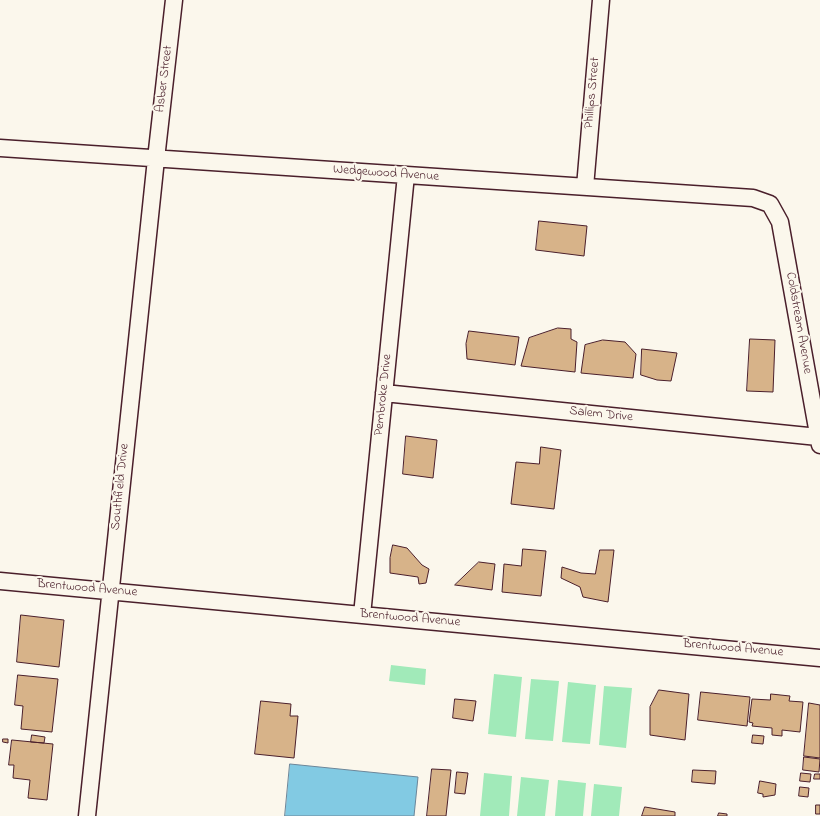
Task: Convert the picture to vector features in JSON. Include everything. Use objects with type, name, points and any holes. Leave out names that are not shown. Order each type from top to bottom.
[{"type":"street","name":"Asber Street","points":[[156,159],[174,0]]},
{"type":"street","name":"Phillips Street","points":[[585,187],[601,0]]},
{"type":"street","name":"Wedgewood Avenue","points":[[0,148],[753,198],[770,204]]},
{"type":"street","name":"Southfield Drive","points":[[87,816],[156,159]]},
{"type":"street","name":"Pembroke Drive","points":[[362,615],[406,175]]},
{"type":"street","name":"Coldstream Avenue","points":[[770,204],[780,222],[819,441]]},
{"type":"street","name":"Salem Drive","points":[[384,393],[819,441]]},
{"type":"street","name":"Brentwood Avenue","points":[[0,580],[820,658]]},
{"type":"green space","points":[[391,665],[426,669],[425,685],[389,681]]},
{"type":"green space","points":[[494,674],[522,677],[516,737],[488,734]]},
{"type":"green space","points":[[531,679],[559,681],[553,741],[525,739]]},
{"type":"green space","points":[[568,682],[596,685],[590,744],[562,742]]},
{"type":"green space","points":[[604,686],[632,688],[626,748],[599,745]]},
{"type":"green space","points":[[484,773],[512,776],[509,816],[480,816]]},
{"type":"green space","points":[[521,777],[549,780],[545,816],[517,816]]},
{"type":"green space","points":[[558,780],[586,783],[583,816],[555,816]]},
{"type":"green space","points":[[594,784],[622,787],[619,816],[591,816]]},
{"type":"water","points":[[290,764],[418,777],[414,816],[285,816]]},
{"type":"building","points":[[539,221],[587,226],[584,256],[536,250]]},
{"type":"building","points":[[558,328],[571,329],[571,339],[577,342],[575,372],[521,366],[529,338]]},
{"type":"building","points":[[469,331],[519,337],[515,365],[467,359],[466,344]]},
{"type":"building","points":[[750,339],[775,340],[773,392],[747,391]]},
{"type":"building","points":[[603,340],[625,342],[636,354],[633,378],[581,373],[585,345]]},
{"type":"building","points":[[642,349],[677,353],[671,381],[657,380],[641,375]]},
{"type":"building","points":[[406,436],[437,440],[433,478],[403,474]]},
{"type":"building","points":[[541,447],[561,450],[554,509],[511,504],[516,462],[539,464]]},
{"type":"building","points":[[393,545],[407,548],[422,565],[429,569],[426,583],[419,584],[418,577],[390,573],[390,558]]},
{"type":"building","points":[[523,549],[546,551],[541,596],[502,592],[504,564],[521,566]]},
{"type":"building","points":[[600,550],[614,550],[608,602],[583,597],[580,587],[561,578],[562,567],[581,573],[595,574]]},
{"type":"building","points":[[479,562],[495,564],[492,590],[455,585]]},
{"type":"building","points":[[21,615],[64,620],[59,667],[17,662]]},
{"type":"building","points":[[18,675],[58,679],[52,732],[21,729],[23,706],[15,705]]},
{"type":"building","points":[[659,690],[689,694],[685,740],[650,735],[650,707]]},
{"type":"building","points":[[701,692],[750,697],[747,726],[698,720]]},
{"type":"building","points":[[771,694],[790,696],[789,701],[803,702],[800,732],[782,730],[782,736],[772,735],[772,728],[752,726],[753,723],[749,722],[752,699],[770,700]]},
{"type":"building","points":[[455,699],[476,701],[473,721],[453,718]]},
{"type":"building","points":[[261,701],[291,704],[290,716],[298,716],[294,758],[255,754]]},
{"type":"building","points":[[809,703],[820,705],[820,758],[804,756]]},
{"type":"building","points":[[32,735],[45,737],[44,743],[31,742]]},
{"type":"building","points":[[753,735],[764,736],[763,744],[752,743]]},
{"type":"building","points":[[3,739],[8,739],[8,743],[3,742]]},
{"type":"building","points":[[12,740],[53,744],[47,800],[28,798],[30,780],[13,778],[14,765],[9,765]]},
{"type":"building","points":[[804,757],[820,759],[819,772],[803,770]]},
{"type":"building","points":[[432,769],[451,770],[446,816],[427,816]]},
{"type":"building","points":[[693,770],[716,771],[715,784],[692,782]]},
{"type":"building","points":[[457,772],[468,773],[465,794],[455,793]]},
{"type":"building","points":[[801,773],[811,774],[810,782],[800,781]]},
{"type":"building","points":[[815,774],[820,774],[820,779],[814,779]]},
{"type":"building","points":[[760,781],[776,784],[775,795],[763,797],[763,794],[758,793]]},
{"type":"building","points":[[800,787],[809,788],[808,797],[799,796]]},
{"type":"building","points":[[816,805],[820,805],[820,814],[816,814]]},
{"type":"building","points":[[645,807],[675,812],[675,816],[642,816]]},
{"type":"building","points":[[719,813],[727,814],[727,816],[718,816]]}]
